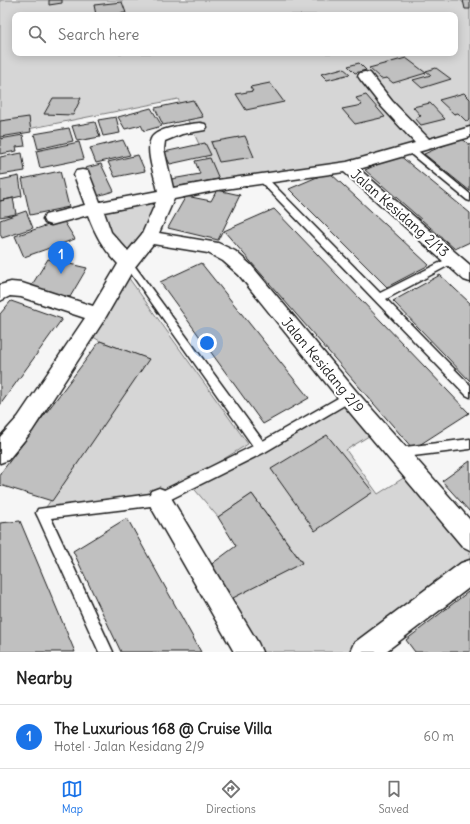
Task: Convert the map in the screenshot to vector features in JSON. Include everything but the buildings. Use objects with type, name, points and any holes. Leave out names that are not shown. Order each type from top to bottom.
[{"type":"street","points":[[365,76],[387,104],[417,147]]},
{"type":"street","points":[[0,453],[25,424],[97,315],[128,263],[150,237],[167,196],[156,148],[158,139],[169,132],[200,127]]},
{"type":"street","points":[[52,219],[95,208],[167,196],[218,185],[347,167],[469,133]]},
{"type":"street","name":"Jalan Kesidang 2/13","points":[[347,167],[452,260],[469,273]]},
{"type":"street","points":[[82,175],[103,233],[110,244],[128,263]]},
{"type":"street","name":"Jalan Kesidang 2/9","points":[[150,237],[212,247],[229,256],[245,270],[349,397],[470,538]]},
{"type":"street","points":[[0,294],[4,290],[12,288],[22,290],[97,315]]},
{"type":"street","points":[[159,499],[248,652]]},
{"type":"street","points":[[363,652],[470,572]]},
{"type":"lane","points":[[417,147],[470,198]]},
{"type":"lane","points":[[263,179],[470,392]]},
{"type":"lane","points":[[378,299],[452,260]]},
{"type":"lane","points":[[128,263],[261,448]]},
{"type":"lane","points":[[106,652],[42,513],[159,499],[261,448],[349,397]]},
{"type":"lane","points":[[397,453],[470,444]]},
{"type":"shaded area","points":[[0,0],[460,0],[466,5],[470,5],[470,127],[347,167],[218,185],[178,99],[8,133],[0,143]]},
{"type":"shaded area","points":[[165,196],[128,263],[95,208]]},
{"type":"shaded area","points":[[128,277],[248,444],[159,499],[42,513],[148,359],[100,341],[90,335]]},
{"type":"shaded area","points":[[349,397],[377,431],[346,450],[378,494],[413,472],[470,538],[470,572],[363,652],[249,652],[220,604],[302,562],[252,494],[218,517],[190,484]]},
{"type":"place","name":"The Luxurious 168 @ Cruise Villa","points":[[61,274]]}]
